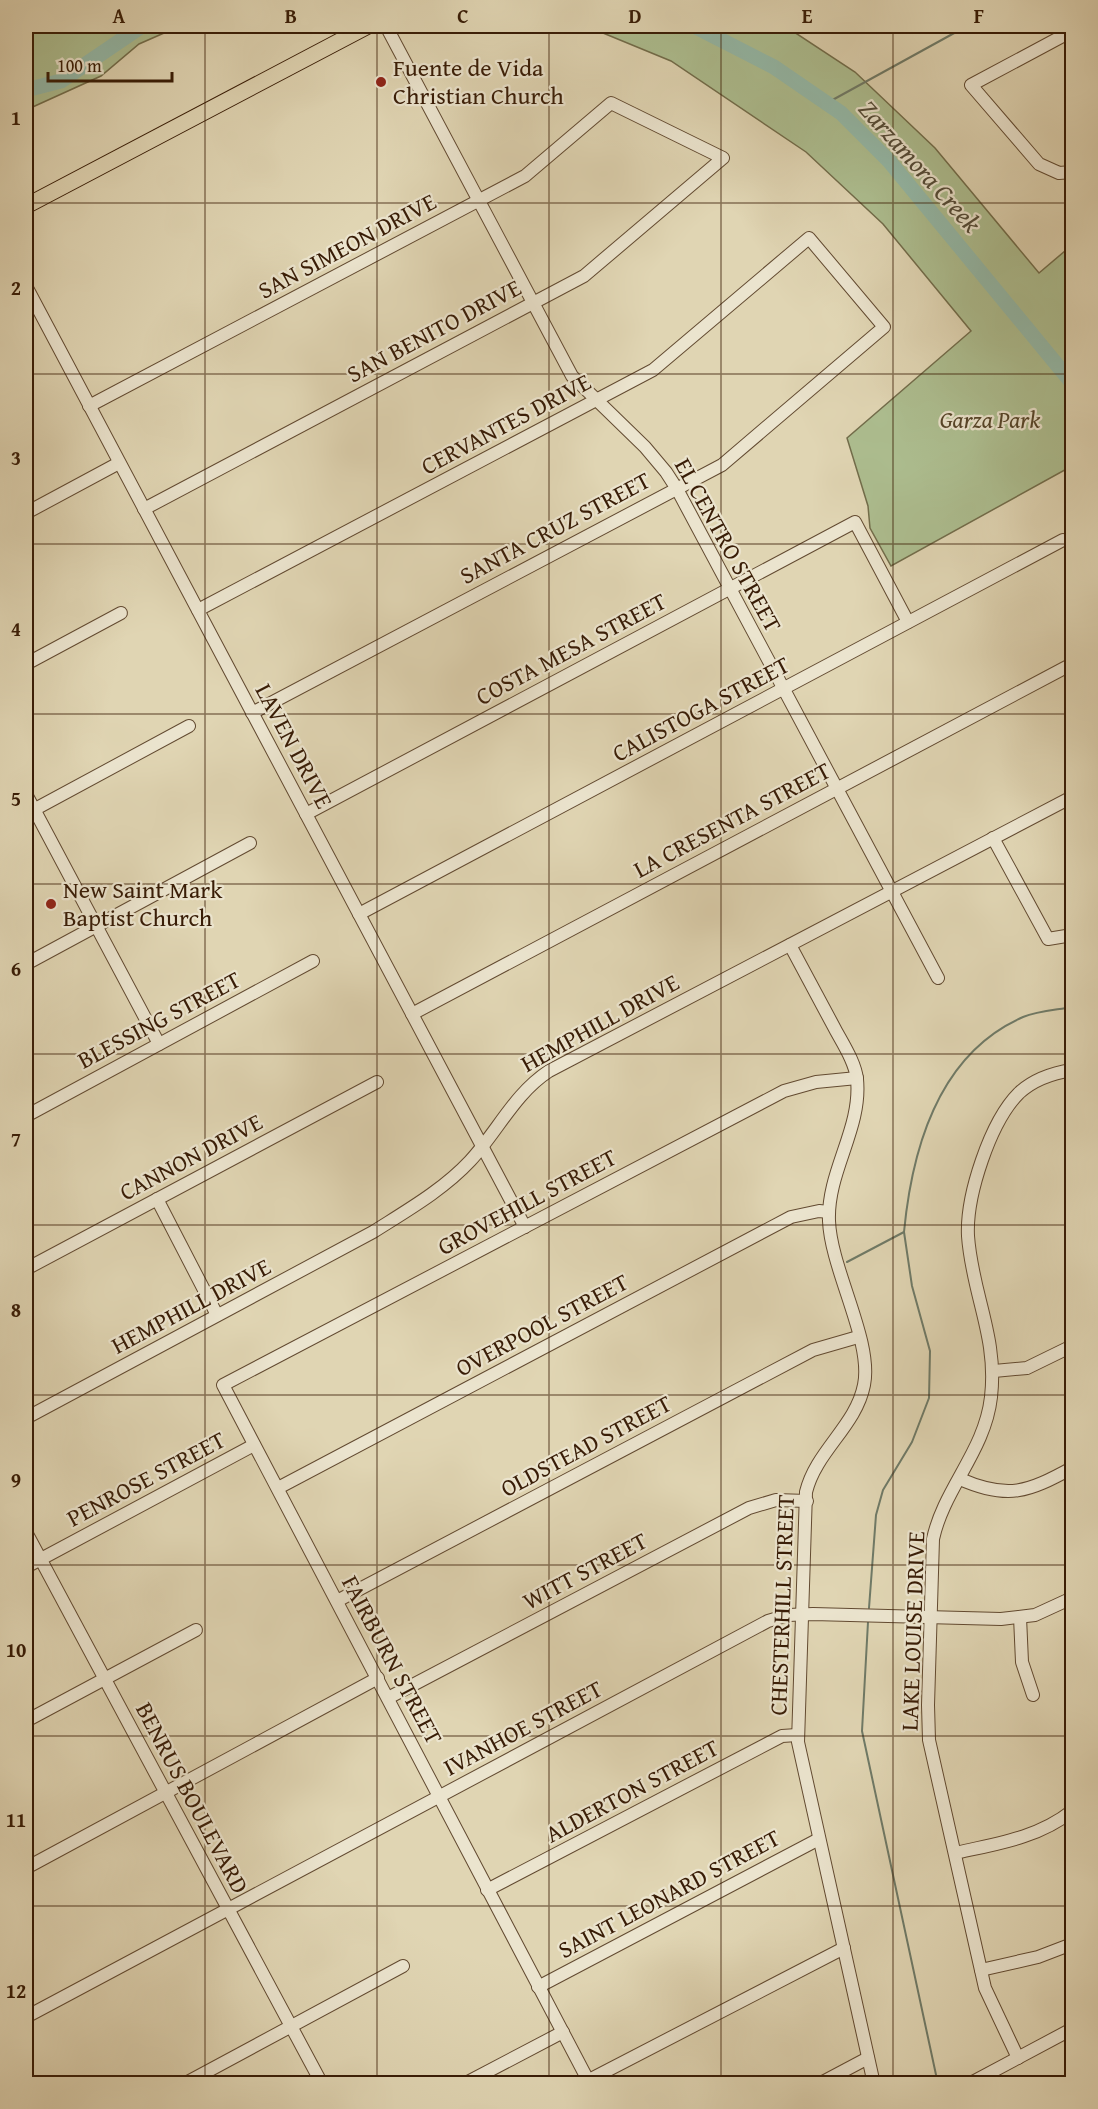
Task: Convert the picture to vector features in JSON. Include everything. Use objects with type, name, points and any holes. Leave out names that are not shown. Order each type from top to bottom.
[{"type":"main road","points":[[26,206],[368,26]]},
{"type":"street","name":"EL CENTRO STREET","points":[[386,26],[572,376],[655,458],[676,489],[938,978]]},
{"type":"street","points":[[1072,31],[971,85],[1039,164],[1059,173],[1072,172]]},
{"type":"street","name":"SAN SIMEON DRIVE","points":[[89,406],[525,176],[610,103],[723,158]]},
{"type":"street","name":"SAN BENITO DRIVE","points":[[144,509],[597,267],[723,158]]},
{"type":"street","name":"CERVANTES DRIVE","points":[[198,610],[595,400],[666,360],[809,238],[884,327]]},
{"type":"street","name":"LAVEN DRIVE","points":[[26,286],[525,1227]]},
{"type":"street","name":"SANTA CRUZ STREET","points":[[252,713],[731,458],[884,327]]},
{"type":"street","points":[[26,513],[119,463]]},
{"type":"street","name":"COSTA MESA STREET","points":[[306,814],[855,522],[908,622]]},
{"type":"street","name":"CALISTOGA STREET","points":[[359,914],[1063,540]]},
{"type":"street","points":[[26,664],[121,613]]},
{"type":"street","name":"LA CRESENTA STREET","points":[[412,1014],[1072,664]]},
{"type":"street","points":[[30,812],[189,726]]},
{"type":"street","points":[[26,794],[30,812],[96,925],[159,1044]]},
{"type":"street","name":"HEMPHILL DRIVE","points":[[26,1418],[373,1233],[452,1177],[483,1146],[518,1096],[538,1078],[1072,797]]},
{"type":"street","points":[[993,838],[1048,939],[1072,935]]},
{"type":"street","points":[[26,964],[250,843]]},
{"type":"street","name":"CHESTERHILL STREET","points":[[790,945],[849,1056],[857,1078],[855,1115],[832,1182],[829,1212],[835,1256],[865,1365],[864,1386],[854,1410],[816,1463],[809,1478],[797,1735],[874,2084]]},
{"type":"street","name":"BLESSING STREET","points":[[26,1116],[313,961]]},
{"type":"street","name":"LAKE LOUISE DRIVE","points":[[1018,2058],[987,1995],[929,1740],[933,1539],[937,1522],[976,1450],[987,1419],[994,1371],[991,1341],[972,1267],[969,1214],[995,1130],[1008,1106],[1035,1081],[1072,1070]]},
{"type":"street","name":"GROVEHILL STREET","points":[[223,1385],[784,1091],[816,1082],[857,1078]]},
{"type":"street","name":"CANNON DRIVE","points":[[26,1269],[377,1082]]},
{"type":"street","points":[[157,1199],[217,1316]]},
{"type":"street","name":"OVERPOOL STREET","points":[[278,1488],[791,1217],[819,1211],[829,1212]]},
{"type":"street","name":"OLDSTEAD STREET","points":[[337,1601],[813,1350],[858,1337]]},
{"type":"street","points":[[994,1371],[1027,1368],[1072,1346]]},
{"type":"street","name":"FAIRBURN STREET","points":[[223,1385],[590,2082]]},
{"type":"street","name":"PENROSE STREET","points":[[26,1567],[254,1444]]},
{"type":"street","points":[[960,1479],[1000,1492],[1016,1492],[1041,1485],[1072,1468]]},
{"type":"street","name":"WITT STREET","points":[[388,1698],[749,1508],[776,1500],[807,1501]]},
{"type":"street","name":"BENRUS BOULEVARD","points":[[26,1532],[322,2084]]},
{"type":"street","name":"IVANHOE STREET","points":[[26,2017],[768,1621],[803,1614],[931,1619],[1020,1617],[1044,1612],[1072,1598]]},
{"type":"street","points":[[1020,1617],[1019,1639],[1022,1662],[1033,1695]]},
{"type":"street","points":[[26,1721],[196,1630]]},
{"type":"street","points":[[26,1868],[378,1678]]},
{"type":"street","name":"ALDERTON STREET","points":[[487,1890],[782,1736],[797,1735]]},
{"type":"street","points":[[955,1853],[1021,1838],[1047,1828],[1072,1811]]},
{"type":"street","name":"SAINT LEONARD STREET","points":[[538,1987],[819,1839]]},
{"type":"street","points":[[981,1970],[1038,1957],[1072,1944]]},
{"type":"street","points":[[590,2082],[844,1948]]},
{"type":"street","points":[[184,2084],[403,1966]]},
{"type":"street","points":[[969,2084],[1072,2029]]},
{"type":"street","points":[[464,2084],[563,2032]]},
{"type":"street","points":[[819,2084],[868,2058]]},
{"type":"green space","points":[[31,26],[180,26],[139,44],[101,76],[26,110],[26,53]]},
{"type":"green space","name":"Garza Park","points":[[586,26],[785,26],[855,72],[935,148],[1039,273],[1072,245],[1072,466],[891,566],[870,528],[868,506],[847,438],[971,331],[883,224],[806,152],[671,61]]},
{"type":"waterway","name":"Zarzamora Creek","points":[[26,90],[61,81],[142,26]]},
{"type":"waterway","name":"Zarzamora Creek","points":[[694,26],[774,67],[841,113],[889,161],[1072,383]]},
{"type":"waterway","points":[[827,103],[967,26]]},
{"type":"waterway","points":[[847,1262],[904,1232],[914,1168],[923,1137],[950,1079],[970,1054],[994,1033],[1023,1017],[1072,1007]]},
{"type":"waterway","points":[[869,1608],[876,1515],[883,1490],[912,1442],[929,1398],[930,1351],[912,1286],[904,1232]]},
{"type":"waterway","points":[[868,1622],[862,1731],[938,2084]]},
{"type":"place","name":"Fuente de Vida Christian Church","points":[[381,82]]},
{"type":"place","name":"New Saint Mark Baptist Church","points":[[51,904]]}]
